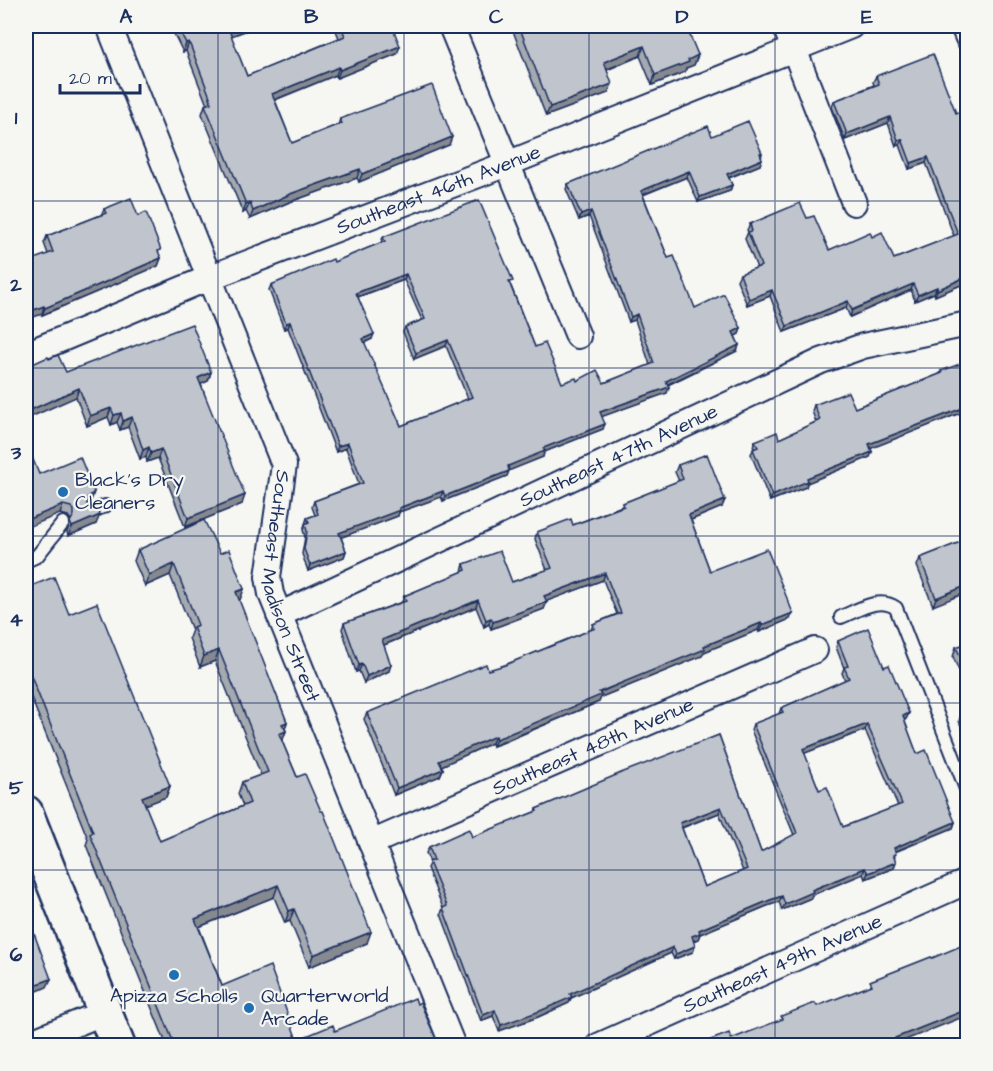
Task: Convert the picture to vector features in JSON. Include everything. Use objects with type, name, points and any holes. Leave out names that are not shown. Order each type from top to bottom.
[{"type":"main road","points":[[26,813],[118,1046]]},
{"type":"street","name":"Southeast Madison Street","points":[[109,26],[211,277],[284,465],[268,577],[271,594],[453,1046]]},
{"type":"street","points":[[451,26],[578,336]]},
{"type":"street","points":[[785,26],[854,203]]},
{"type":"street","name":"Southeast 46th Avenue","points":[[26,354],[211,277],[507,164],[851,26]]},
{"type":"street","points":[[963,26],[968,38]]},
{"type":"street","name":"Southeast 47th Avenue","points":[[279,615],[820,361],[863,346],[968,324]]},
{"type":"street","name":"Southeast 48th Avenue","points":[[371,843],[815,651]]},
{"type":"street","name":"Southeast 49th Avenue","points":[[598,1046],[968,881]]},
{"type":"street","points":[[26,1044],[105,1012]]},
{"type":"lane","points":[[92,512],[105,506]]},
{"type":"lane","points":[[26,561],[37,556],[63,523]]},
{"type":"lane","points":[[841,617],[880,602],[890,603],[896,608],[968,794]]},
{"type":"building","points":[[177,26],[240,26],[229,30],[247,76],[345,36],[341,26],[392,26],[400,46],[272,94],[292,143],[342,123],[340,119],[432,85],[452,137],[362,174],[360,169],[290,194],[253,211],[250,203],[246,204],[205,105],[211,103],[210,97],[189,42],[186,43]]},
{"type":"building","points":[[519,26],[686,26],[698,55],[688,60],[689,62],[655,75],[644,46],[604,62],[612,84],[550,107]]},
{"type":"building","points":[[933,54],[956,113],[961,111],[968,127],[968,141],[964,143],[968,152],[968,276],[937,290],[937,287],[918,295],[913,284],[852,310],[848,301],[787,326],[772,290],[749,299],[740,274],[761,266],[748,232],[752,231],[750,224],[800,203],[807,218],[814,216],[829,250],[870,232],[872,237],[882,232],[894,259],[958,234],[928,157],[911,163],[902,139],[898,140],[890,117],[847,134],[834,101],[879,84],[876,76]]},
{"type":"building","points":[[748,121],[762,153],[760,153],[762,159],[727,174],[732,185],[700,197],[689,171],[641,191],[668,258],[674,256],[695,308],[724,294],[741,328],[733,332],[739,345],[666,381],[669,387],[600,412],[605,424],[543,448],[545,451],[508,466],[509,471],[445,496],[443,491],[339,533],[346,551],[310,565],[304,549],[307,531],[305,524],[309,522],[307,518],[318,514],[314,501],[363,483],[348,443],[338,446],[290,322],[286,323],[271,285],[333,259],[334,262],[385,241],[383,237],[479,200],[513,281],[509,282],[535,347],[545,343],[562,383],[576,378],[577,381],[597,370],[604,383],[654,363],[637,314],[631,317],[591,211],[581,215],[568,184],[708,126],[712,136]],"holes":[[[406,274],[425,319],[405,327],[416,353],[448,340],[472,397],[401,426],[363,339],[374,334],[356,293]]]},
{"type":"building","points":[[131,198],[138,216],[146,212],[161,250],[158,251],[161,258],[45,308],[44,306],[26,313],[26,262],[53,252],[47,236],[106,213],[104,209]]},
{"type":"building","points":[[192,324],[211,372],[198,378],[245,495],[188,518],[161,449],[151,453],[149,447],[143,450],[132,417],[123,421],[121,413],[114,415],[111,408],[90,416],[79,388],[26,412],[26,367],[58,355],[66,372]]},
{"type":"building","points":[[960,364],[968,381],[968,406],[869,444],[872,452],[807,478],[808,481],[772,496],[753,449],[758,447],[755,441],[777,432],[779,439],[820,420],[814,405],[848,392],[855,408]]},
{"type":"building","points":[[707,454],[725,500],[689,515],[710,571],[767,549],[793,613],[704,646],[705,649],[599,692],[601,695],[504,736],[496,739],[495,736],[439,761],[443,769],[397,788],[367,713],[486,664],[488,670],[505,665],[595,628],[593,624],[621,613],[605,573],[544,596],[547,602],[493,622],[491,618],[486,620],[478,600],[382,640],[391,665],[367,676],[362,664],[359,665],[344,623],[406,601],[404,596],[466,570],[464,564],[500,551],[512,582],[552,568],[537,532],[571,519],[573,525],[624,506],[623,503],[683,479],[678,465]]},
{"type":"building","points":[[32,457],[39,474],[80,457],[94,492],[87,498],[87,505],[90,510],[98,510],[100,515],[72,527],[70,522],[74,510],[63,505],[26,520],[26,460]]},
{"type":"building","points":[[204,520],[220,553],[229,550],[244,589],[236,592],[287,722],[282,724],[286,731],[279,734],[297,777],[305,774],[323,811],[371,932],[313,955],[294,909],[289,911],[278,885],[195,919],[222,986],[270,966],[297,1040],[333,1025],[335,1031],[415,998],[417,1004],[420,1002],[439,1046],[175,1046],[90,834],[93,832],[26,663],[26,588],[54,577],[69,614],[97,603],[170,786],[142,797],[160,841],[250,803],[242,782],[268,772],[219,650],[204,656],[193,627],[198,625],[174,564],[149,575],[138,550]]},
{"type":"building","points":[[968,539],[968,585],[936,598],[920,558]]},
{"type":"building","points":[[868,628],[884,667],[889,665],[909,713],[903,716],[917,754],[926,750],[955,822],[894,848],[896,854],[893,855],[896,862],[868,873],[865,868],[785,904],[782,896],[770,900],[699,930],[700,933],[692,936],[695,946],[676,954],[673,947],[570,994],[572,997],[540,1011],[501,1025],[495,1010],[483,1015],[443,908],[447,906],[429,862],[434,860],[429,847],[469,829],[472,837],[621,773],[719,735],[761,852],[797,833],[753,724],[783,712],[781,708],[849,678],[844,667],[848,666],[838,641]],"holes":[[[867,724],[902,804],[843,827],[827,787],[819,790],[803,749]],[[721,807],[747,869],[704,887],[680,823]]]},
{"type":"building","points":[[968,643],[968,673],[956,647]]},
{"type":"building","points":[[968,709],[968,724],[962,711]]},
{"type":"building","points":[[26,912],[51,979],[26,988]]},
{"type":"building","points":[[968,943],[968,1009],[895,1038],[898,1046],[702,1046],[703,1043],[729,1033],[731,1039],[783,1019],[781,1016],[815,1003],[817,1006],[872,985],[870,981]]},
{"type":"place","name":"Black's Dry Cleaners","points":[[63,492]]},
{"type":"place","name":"Apizza Scholls","points":[[174,975]]},
{"type":"place","name":"Quarterworld Arcade","points":[[249,1008]]}]
